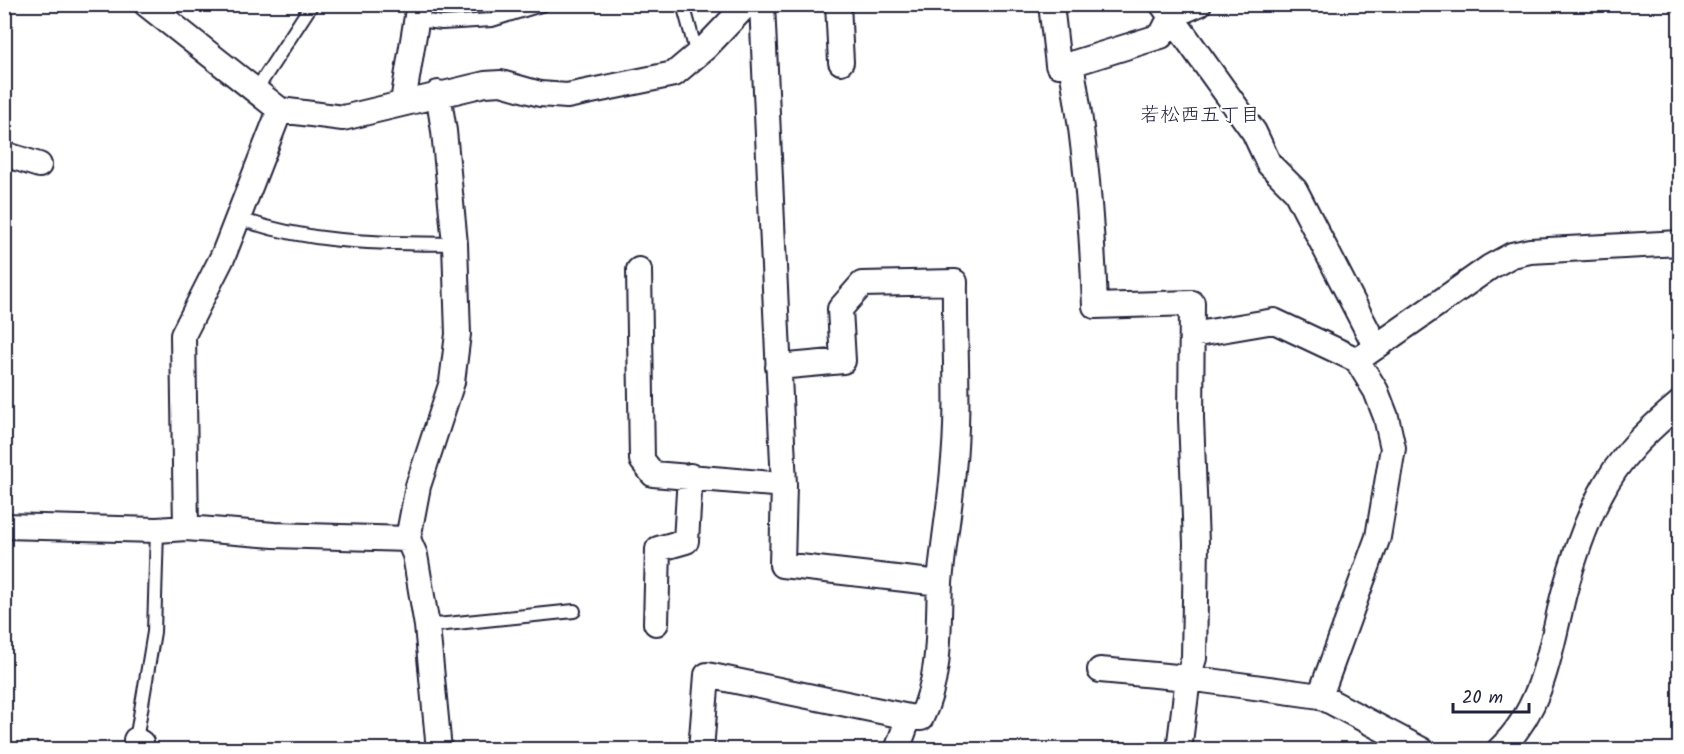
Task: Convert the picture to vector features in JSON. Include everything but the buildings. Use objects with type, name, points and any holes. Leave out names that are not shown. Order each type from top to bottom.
[{"type":"street","points":[[146,4],[280,110],[343,118],[438,93],[501,83],[540,94],[567,96],[675,74],[747,4]]},
{"type":"street","points":[[762,4],[784,485],[782,565],[940,583]]},
{"type":"street","points":[[838,4],[841,62]]},
{"type":"street","points":[[1052,4],[1058,65],[1071,64],[1161,36],[1167,10]]},
{"type":"street","points":[[1167,10],[1199,4]]},
{"type":"street","points":[[1167,10],[1254,132],[1269,164],[1295,190],[1366,353],[1393,448],[1378,537],[1320,696]]},
{"type":"street","points":[[403,102],[419,12]]},
{"type":"street","points":[[1071,64],[1087,162],[1095,306],[1192,303],[1196,543],[1194,658],[1188,678],[1179,750]]},
{"type":"street","points":[[438,93],[455,244],[458,334],[452,382],[418,486],[408,539],[415,555],[427,626],[439,750]]},
{"type":"street","points":[[186,528],[183,335],[223,256],[280,110]]},
{"type":"street","points":[[4,154],[39,165]]},
{"type":"street","points":[[1366,353],[1490,267],[1512,255],[1530,251],[1680,243]]},
{"type":"street","points":[[639,270],[642,460],[653,474],[784,485]]},
{"type":"street","points":[[701,750],[707,675],[921,718],[926,706],[938,650],[940,583],[953,469],[957,350],[955,282],[862,284],[840,309],[843,361],[778,367]]},
{"type":"street","points":[[1192,335],[1274,321],[1366,353]]},
{"type":"street","points":[[1507,748],[1531,710],[1541,688],[1565,590],[1599,496],[1613,471],[1633,445],[1680,403]]},
{"type":"street","points":[[656,623],[658,549],[686,541],[690,476]]},
{"type":"street","points":[[4,526],[157,530],[186,528],[294,536],[408,539]]},
{"type":"street","points":[[1100,670],[1188,678],[1320,696],[1422,750]]},
{"type":"street","points":[[897,750],[909,717]]},
{"type":"lane","points":[[256,90],[312,4]]},
{"type":"lane","points":[[419,12],[442,23],[492,20],[543,4]]},
{"type":"lane","points":[[683,4],[697,55]]},
{"type":"lane","points":[[238,218],[266,228],[345,242],[455,244]]},
{"type":"lane","points":[[138,745],[154,632],[157,530]]},
{"type":"lane","points":[[427,626],[574,611]]},
{"type":"district","name":"若松西五丁目","points":[[1200,116]]}]
